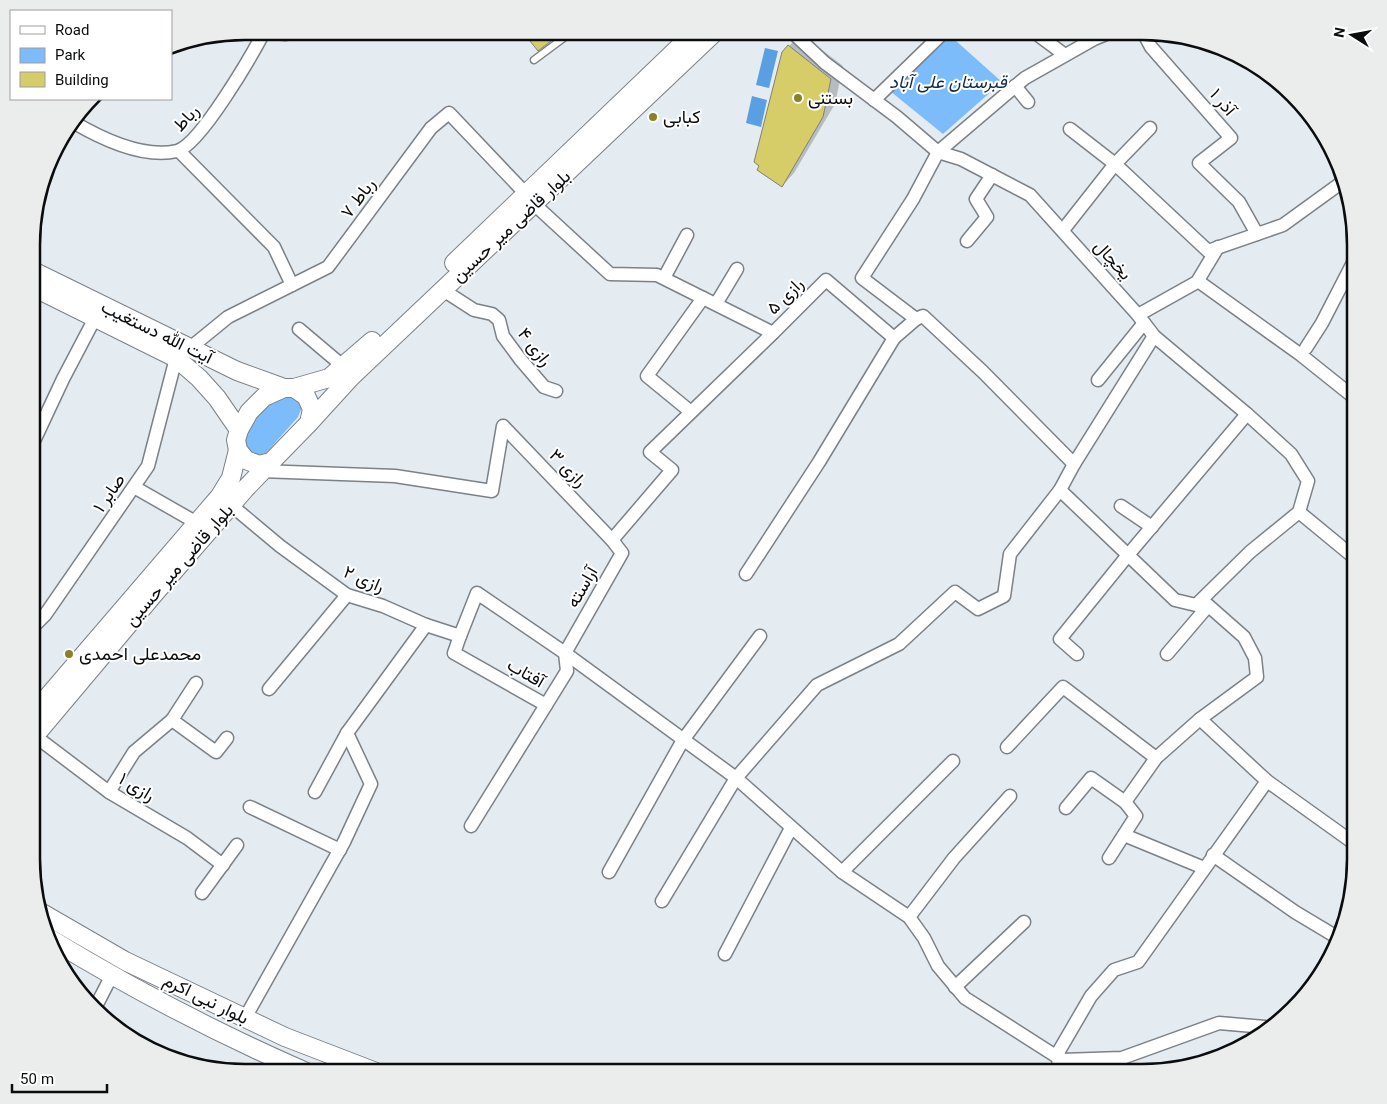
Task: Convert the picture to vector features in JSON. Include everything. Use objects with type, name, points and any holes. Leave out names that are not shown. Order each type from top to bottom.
[{"type":"main road","name":"بلوار قاضی میر حسین","points":[[309,423],[352,377],[443,290],[529,199],[688,40]]},
{"type":"main road","name":"بلوار قاضی میر حسین","points":[[289,388],[328,378],[344,367],[433,284],[707,40]]},
{"type":"main road","name":"آیت الله دستغیب","points":[[40,275],[183,353],[199,378],[217,398],[239,430]]},
{"type":"main road","name":"آیت الله دستغیب","points":[[40,291],[94,318],[183,353],[289,388]]},
{"type":"main road","points":[[289,388],[306,396],[312,409],[309,423],[266,467],[246,460],[238,450],[236,440],[239,430],[249,412],[264,397],[289,388]]},
{"type":"main road","name":"بلوار قاضی میر حسین","points":[[40,706],[220,496],[231,478],[238,450]]},
{"type":"main road","name":"بلوار قاضی میر حسین","points":[[40,729],[231,505],[266,467]]},
{"type":"main road","name":"بلوار نبی اکرم","points":[[48,917],[125,961],[285,1038],[355,1064]]},
{"type":"main road","name":"بلوار نبی اکرم","points":[[58,944],[111,976],[226,1037],[288,1064]]},
{"type":"street","name":"رباط","points":[[79,125],[125,146],[154,153],[179,151],[198,132],[224,100],[259,40]]},
{"type":"street","points":[[801,40],[825,63],[938,152]]},
{"type":"street","points":[[874,100],[936,40]]},
{"type":"street","points":[[1045,40],[1065,55]]},
{"type":"street","points":[[916,319],[862,278],[912,200],[938,152],[1015,86],[1065,55],[1096,40]]},
{"type":"street","name":"آذر ۱","points":[[1147,40],[1231,138],[1199,163],[1239,202],[1257,234]]},
{"type":"street","points":[[1015,86],[1028,102]]},
{"type":"street","name":"رباط ۷","points":[[183,353],[228,317],[328,267],[432,128],[449,113],[529,199]]},
{"type":"street","points":[[1063,230],[1115,164],[1150,128]]},
{"type":"street","points":[[1070,129],[1115,164],[1208,250],[1283,226],[1338,185]]},
{"type":"street","points":[[179,151],[274,247],[292,285]]},
{"type":"street","name":"یخچال","points":[[938,152],[961,159],[1030,195],[1063,230],[1154,336],[1291,454],[1308,481],[1299,512]]},
{"type":"street","points":[[967,241],[987,217],[976,199],[992,175]]},
{"type":"street","name":"رازی ۵","points":[[529,199],[610,274],[657,275],[773,333],[826,280],[894,338]]},
{"type":"street","points":[[664,278],[687,235]]},
{"type":"street","points":[[1098,380],[1141,319],[1198,281],[1218,247]]},
{"type":"street","points":[[716,304],[737,269]]},
{"type":"street","points":[[1306,348],[1322,323],[1347,274]]},
{"type":"street","points":[[1198,281],[1301,354],[1347,390]]},
{"type":"street","name":"رازی ۴","points":[[443,290],[474,310],[492,314],[499,320],[503,336],[520,360],[544,387],[556,391]]},
{"type":"street","points":[[692,412],[647,376],[703,298]]},
{"type":"street","points":[[746,574],[819,462],[894,338],[916,319],[923,316],[983,372],[1074,464]]},
{"type":"street","points":[[40,427],[62,378],[94,318]]},
{"type":"street","points":[[299,329],[344,367]]},
{"type":"street","points":[[612,540],[672,470],[650,452],[773,333]]},
{"type":"street","points":[[662,901],[736,778],[817,685],[899,644],[956,592],[978,609],[1004,596],[1010,554],[1060,490],[1074,464],[1154,336]]},
{"type":"street","name":"صابر ۱","points":[[40,620],[148,466],[183,353]]},
{"type":"street","points":[[1077,654],[1060,639],[1246,414]]},
{"type":"street","name":"رازی ۳","points":[[266,467],[395,476],[492,491],[503,426],[612,540]]},
{"type":"street","points":[[134,487],[197,523]]},
{"type":"street","points":[[1060,490],[1175,600],[1196,605],[1205,603]]},
{"type":"street","name":"رازی ۲","points":[[231,505],[280,546],[347,595],[383,606],[426,625],[460,636]]},
{"type":"street","points":[[1121,506],[1152,527]]},
{"type":"street","points":[[1167,654],[1205,603],[1250,552],[1299,512],[1347,552]]},
{"type":"street","name":"آراسته","points":[[565,653],[622,553],[612,540]]},
{"type":"street","points":[[460,636],[477,593],[565,653],[736,778],[842,872],[909,917],[924,938],[938,966],[965,998],[1062,1060],[1122,1058],[1219,1022],[1260,1026]]},
{"type":"street","points":[[269,689],[347,595]]},
{"type":"street","points":[[1125,802],[1156,758],[1200,719],[1257,677],[1255,658],[1244,637],[1205,603]]},
{"type":"street","points":[[315,792],[347,733],[426,625]]},
{"type":"street","name":"آفتاب","points":[[460,636],[454,653],[546,705],[567,671],[565,653]]},
{"type":"street","points":[[609,872],[683,740],[760,636]]},
{"type":"street","points":[[109,792],[134,752],[172,720],[196,683]]},
{"type":"street","points":[[1007,747],[1063,687],[1156,758]]},
{"type":"street","points":[[471,826],[546,705]]},
{"type":"street","points":[[1200,719],[1267,781],[1347,838]]},
{"type":"street","points":[[172,720],[216,752],[227,738]]},
{"type":"street","points":[[245,1018],[340,850],[370,784],[347,733]]},
{"type":"street","name":"رازی ۱","points":[[40,742],[109,792],[187,838],[224,865]]},
{"type":"street","points":[[842,872],[953,762]]},
{"type":"street","points":[[1066,808],[1091,778],[1125,802],[1136,816],[1109,858]]},
{"type":"street","points":[[1057,1064],[1057,1056],[1091,996],[1114,970],[1138,962],[1267,781]]},
{"type":"street","points":[[909,917],[954,858],[1010,796]]},
{"type":"street","points":[[250,806],[340,850]]},
{"type":"street","points":[[725,954],[791,828]]},
{"type":"street","points":[[1124,835],[1204,868]]},
{"type":"street","points":[[202,893],[237,845]]},
{"type":"street","points":[[1214,855],[1295,912],[1332,934]]},
{"type":"street","points":[[956,987],[1024,922]]},
{"type":"street","points":[[98,1002],[111,976]]},
{"type":"lane","points":[[534,60],[561,40]]},
{"type":"green space","name":"قبرستان علی آباد","points":[[938,40],[955,40],[1002,82],[943,134],[890,91]]},
{"type":"green space","points":[[286,395],[299,400],[302,407],[298,417],[266,453],[255,456],[246,446],[245,430],[253,412]]},
{"type":"shaded area","points":[[765,48],[778,51],[769,88],[756,85]]},
{"type":"shaded area","points":[[752,96],[767,100],[761,127],[746,123]]},
{"type":"building","points":[[529,40],[552,40],[538,51]]},
{"type":"building","name":"بستنی","points":[[788,45],[831,79],[823,117],[782,187],[757,170],[759,166],[754,162],[782,52]]},
{"type":"place","name":"بستنی","points":[[798,98]]},
{"type":"place","name":"کبابی","points":[[653,117]]},
{"type":"place","name":"محمدعلی احمدی","points":[[69,654]]}]
